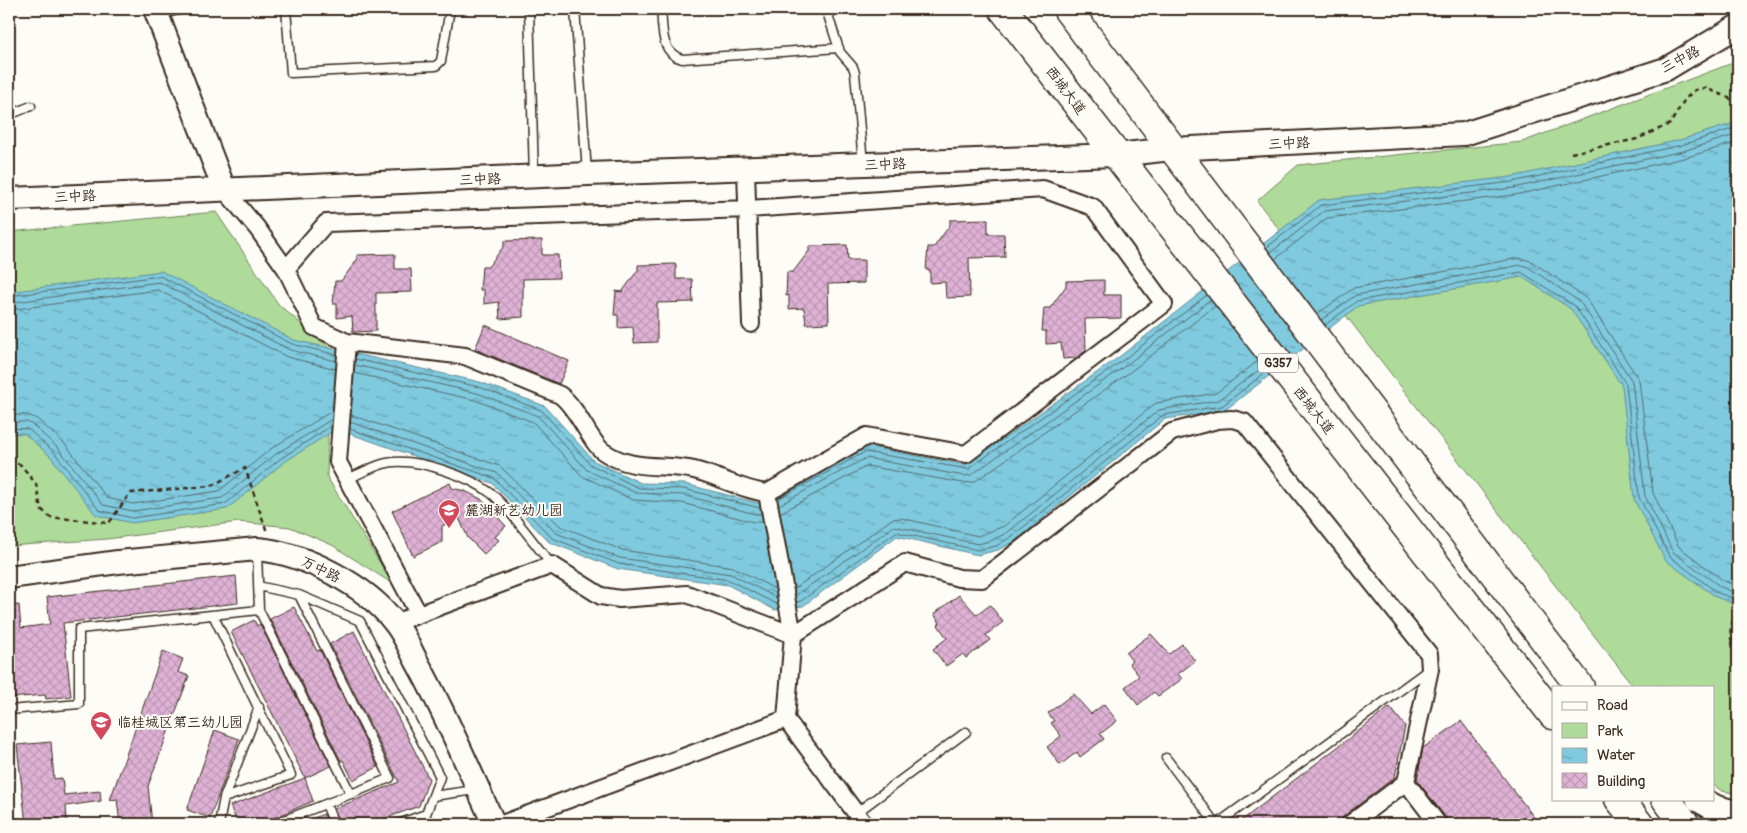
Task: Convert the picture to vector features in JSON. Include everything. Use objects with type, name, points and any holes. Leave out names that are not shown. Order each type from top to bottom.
[{"type":"highway","name":"西城大道","points":[[1003,9],[1552,714]]},
{"type":"highway","points":[[1067,9],[1579,686]]},
{"type":"highway","points":[[1667,800],[1685,824]]},
{"type":"main road","points":[[156,12],[224,189]]},
{"type":"main road","name":"三中路","points":[[9,199],[588,174],[746,170],[1116,155],[1172,149],[1464,134],[1666,69],[1738,26]]},
{"type":"main road","name":"万中路","points":[[9,577],[118,562],[265,549],[301,558],[340,577],[361,592],[394,622],[428,683],[494,824]]},
{"type":"main road","points":[[1701,800],[1715,808],[1738,814]]},
{"type":"street","points":[[746,170],[749,209],[751,324]]},
{"type":"street","points":[[224,189],[257,228],[286,269],[314,327],[347,342],[465,356],[560,395],[570,402],[603,451],[631,465],[693,470],[750,491],[767,493],[867,436],[966,454],[1164,304],[1093,207],[1043,189],[749,209],[326,224],[286,269]]},
{"type":"street","points":[[347,342],[338,462],[418,613]]},
{"type":"street","points":[[793,635],[905,563],[959,578],[982,579],[1172,432],[1216,420],[1232,419],[1244,422],[1429,661],[1406,782],[1350,824]]},
{"type":"street","points":[[767,493],[793,635],[786,719],[860,819]]},
{"type":"street","points":[[394,622],[552,565],[601,596],[620,599],[687,594],[793,635]]},
{"type":"street","points":[[502,824],[786,719]]},
{"type":"street","points":[[1406,782],[1438,824]]},
{"type":"lane","points":[[156,12],[184,9]]},
{"type":"lane","points":[[286,9],[291,73],[436,66],[441,61],[450,9]]},
{"type":"lane","points":[[529,9],[534,177]]},
{"type":"lane","points":[[575,9],[588,174]]},
{"type":"lane","points":[[661,9],[666,48],[674,56],[682,59],[839,48]]},
{"type":"lane","points":[[826,9],[839,48],[853,67],[855,73],[863,165]]},
{"type":"lane","points":[[9,115],[31,106]]},
{"type":"lane","points":[[347,479],[382,464],[394,462],[412,462],[455,475],[492,494],[552,565]]},
{"type":"lane","points":[[265,549],[258,586],[259,610],[351,794]]},
{"type":"lane","points":[[258,586],[299,595],[360,621],[440,777],[426,814],[398,824]]},
{"type":"lane","points":[[274,824],[390,778],[299,595]]},
{"type":"lane","points":[[9,710],[79,704],[79,629],[259,610]]},
{"type":"lane","points":[[213,615],[292,775],[224,798]]},
{"type":"lane","points":[[1166,758],[1217,824],[1429,661]]},
{"type":"lane","points":[[219,824],[224,798],[259,707]]},
{"type":"lane","points":[[860,819],[966,732]]},
{"type":"lane","points":[[433,796],[478,789]]},
{"type":"lane","points":[[326,804],[334,824]]},
{"type":"path","points":[[1571,153],[1637,139],[1670,124],[1685,99],[1695,90],[1706,88],[1731,99],[1738,95]]},
{"type":"path","points":[[9,460],[21,465],[36,484],[41,509],[50,517],[109,522],[130,493],[212,486],[245,468],[265,549]]},
{"type":"path","points":[[1738,612],[1730,629],[1730,638],[1738,652]]},
{"type":"green space","points":[[1738,61],[1738,794],[1722,791],[1714,786],[1714,686],[1633,686],[1257,201],[1298,165],[1522,142]]},
{"type":"green space","points":[[216,212],[279,305],[330,348],[327,477],[393,584],[332,545],[290,527],[239,522],[107,539],[9,546],[9,232]]},
{"type":"water","points":[[1738,122],[1737,605],[1716,597],[1665,560],[1634,499],[1622,386],[1571,309],[1522,277],[1358,306],[1224,411],[1165,419],[1014,542],[998,550],[978,555],[897,536],[803,606],[775,610],[728,585],[618,569],[549,542],[492,483],[336,429],[283,463],[227,509],[132,523],[96,515],[50,456],[25,434],[9,433],[9,292],[161,271],[294,340],[480,382],[545,406],[594,461],[641,483],[685,484],[758,503],[864,446],[966,465],[1119,357],[1319,200],[1511,177],[1680,140]]},
{"type":"building","points":[[988,219],[988,234],[1004,234],[1005,257],[969,258],[970,297],[946,298],[945,282],[930,283],[930,270],[926,270],[928,247],[934,247],[950,225],[950,220]]},
{"type":"building","points":[[542,240],[542,255],[558,255],[559,278],[523,279],[523,317],[500,319],[499,302],[484,304],[484,290],[480,290],[482,267],[488,267],[504,246],[504,241]]},
{"type":"building","points":[[847,245],[848,260],[864,260],[864,283],[828,284],[829,323],[806,324],[804,308],[789,309],[789,295],[786,296],[787,272],[793,272],[809,251],[809,246]]},
{"type":"building","points":[[395,254],[395,269],[411,269],[412,292],[376,293],[376,331],[353,332],[352,316],[337,318],[337,304],[333,304],[335,281],[341,281],[357,260],[357,255]]},
{"type":"building","points":[[676,264],[676,279],[692,279],[693,302],[657,303],[657,342],[634,343],[633,327],[618,328],[618,315],[614,315],[616,291],[622,292],[638,270],[638,265]]},
{"type":"building","points":[[1104,280],[1104,295],[1121,295],[1121,318],[1085,319],[1086,351],[1076,358],[1063,359],[1061,343],[1046,344],[1046,331],[1042,331],[1044,308],[1050,308],[1066,286],[1066,281]]},
{"type":"building","points":[[485,325],[569,361],[559,384],[475,349]]},
{"type":"building","points":[[450,483],[452,488],[465,491],[481,499],[506,526],[495,537],[499,540],[484,554],[468,538],[459,518],[442,526],[442,542],[413,556],[392,511]]},
{"type":"building","points":[[236,576],[238,603],[63,623],[71,696],[46,699],[45,695],[9,698],[9,606],[19,605],[21,628],[50,624],[47,597]]},
{"type":"building","points":[[959,595],[977,615],[990,605],[1003,622],[986,635],[990,640],[966,658],[963,654],[946,666],[933,649],[947,638],[938,625],[940,623],[934,614]]},
{"type":"building","points":[[294,607],[317,651],[320,650],[378,767],[353,780],[343,760],[341,761],[270,619]]},
{"type":"building","points":[[254,620],[257,626],[260,624],[331,766],[305,778],[231,632]]},
{"type":"building","points":[[354,631],[429,779],[419,806],[370,824],[340,824],[334,809],[399,782],[330,644]]},
{"type":"building","points":[[1151,634],[1169,654],[1182,644],[1195,661],[1178,674],[1182,679],[1158,696],[1154,692],[1138,705],[1125,687],[1139,676],[1129,663],[1132,661],[1126,653]]},
{"type":"building","points":[[163,651],[183,659],[178,672],[189,676],[148,786],[152,824],[120,824],[117,799],[110,800]]},
{"type":"building","points":[[1073,694],[1091,714],[1104,704],[1117,721],[1100,734],[1104,739],[1080,757],[1077,752],[1060,765],[1047,747],[1061,736],[1051,723],[1054,721],[1048,713]]},
{"type":"building","points":[[1390,707],[1405,726],[1395,777],[1344,816],[1340,824],[1237,824]]},
{"type":"building","points":[[1461,721],[1539,824],[1448,824],[1446,818],[1417,780],[1423,748]]},
{"type":"building","points":[[215,730],[239,739],[210,818],[187,810]]},
{"type":"building","points":[[51,742],[54,779],[62,778],[64,795],[100,791],[101,801],[66,806],[67,822],[26,824],[17,745]]},
{"type":"building","points":[[305,778],[313,801],[272,819],[268,824],[238,824],[230,806]]},
{"type":"building","points":[[324,814],[328,824],[289,824],[305,818],[306,821]]},
{"type":"place","name":"麓湖新艺幼儿园","points":[[449,529]]},
{"type":"place","name":"临桂城区第三幼儿园","points":[[101,741]]}]
